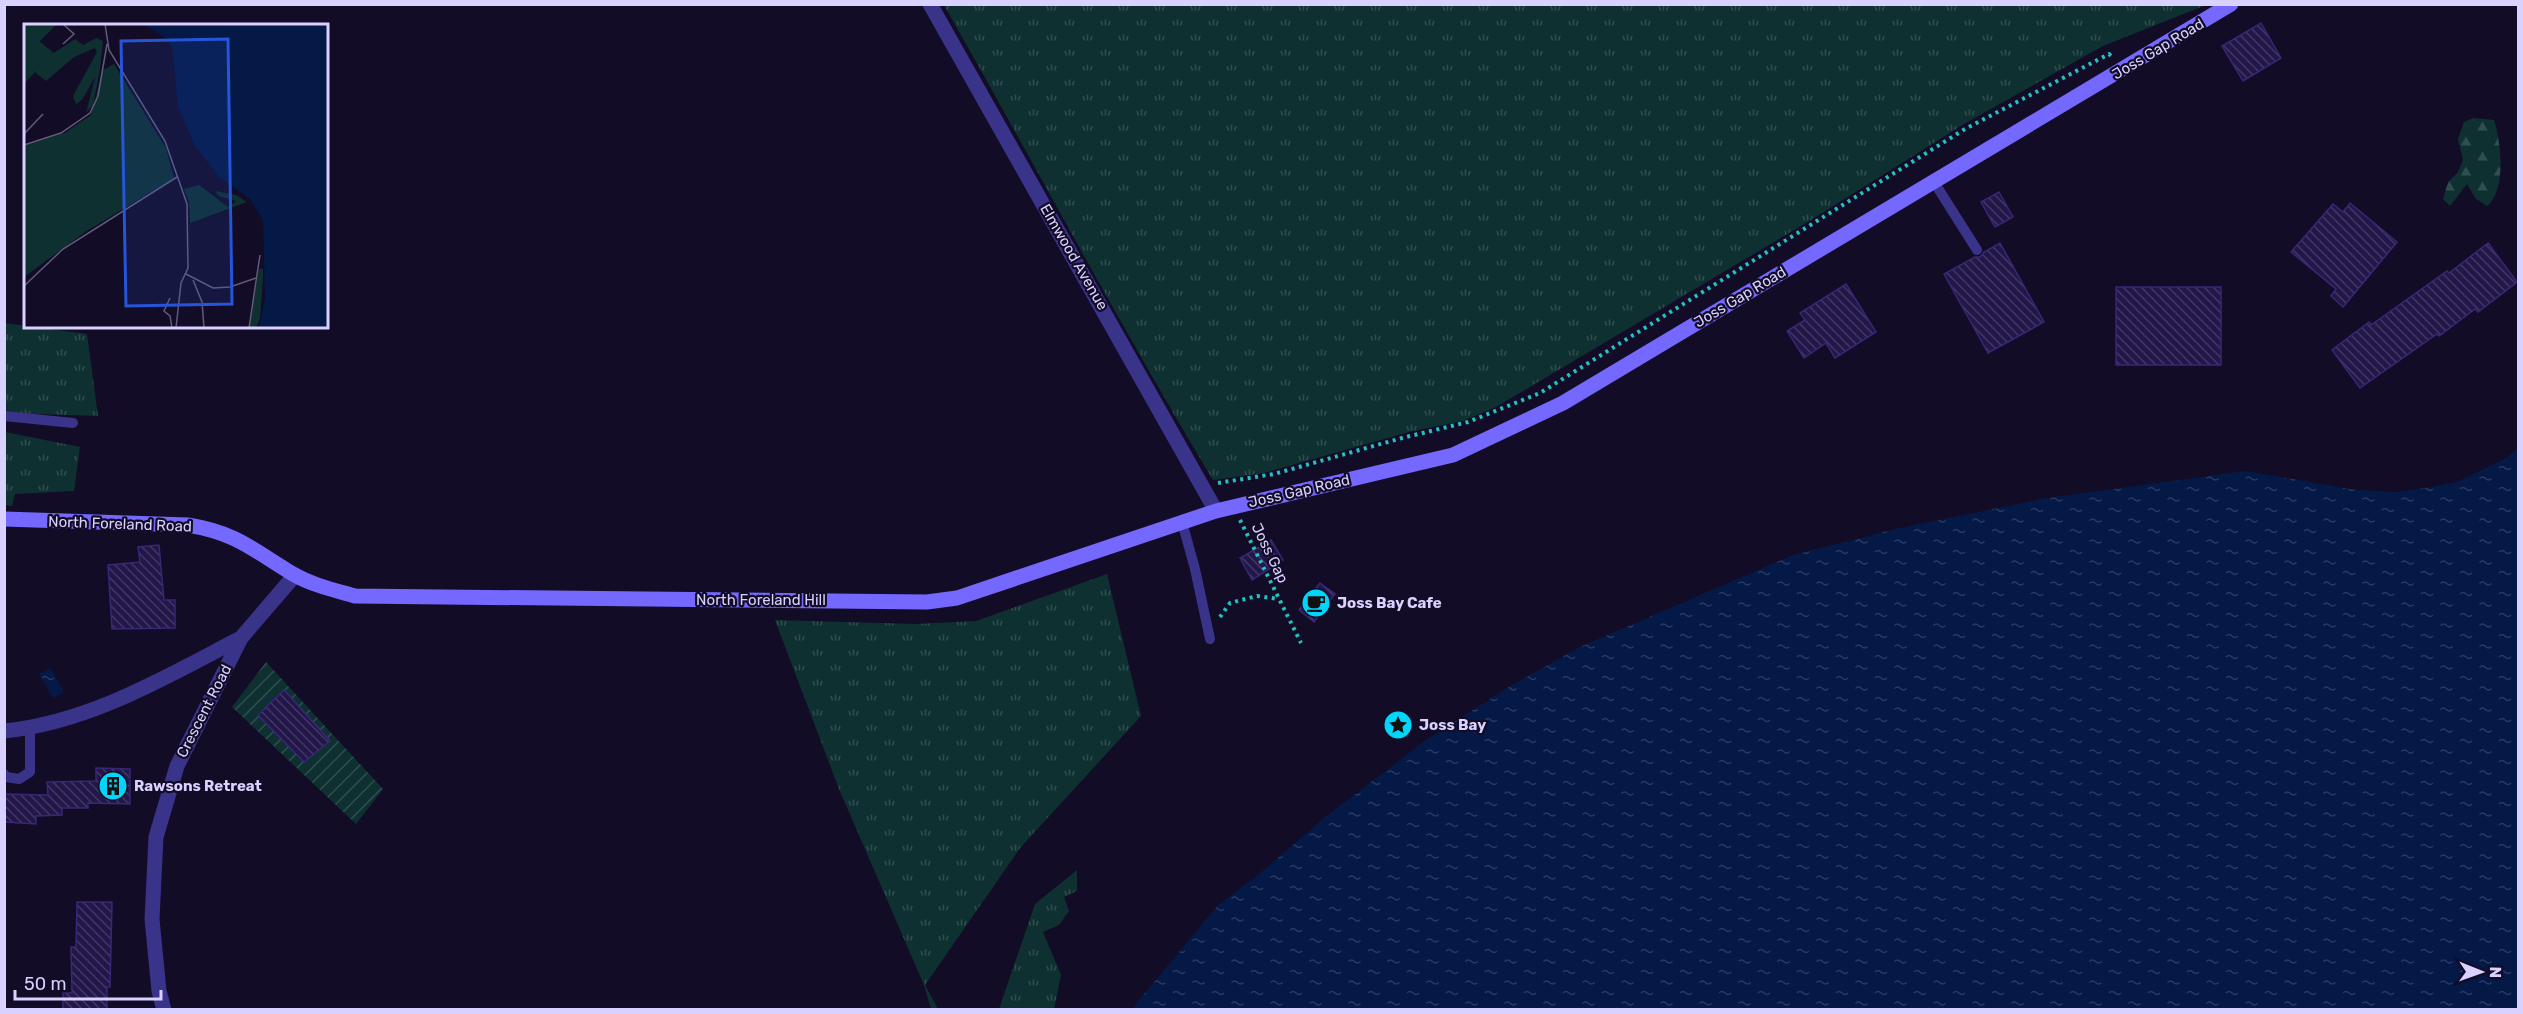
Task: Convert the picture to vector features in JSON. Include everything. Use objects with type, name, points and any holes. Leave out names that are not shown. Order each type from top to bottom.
[{"type":"main road","name":"Joss Gap Road","points":[[1216,510],[1453,455],[1563,403],[2231,4]]},
{"type":"main road","name":"North Foreland Hill","points":[[295,575],[325,588],[355,596],[382,598],[927,602],[978,593],[1216,510]]},
{"type":"main road","name":"North Foreland Road","points":[[4,519],[179,525],[210,529],[229,535],[258,550],[295,575]]},
{"type":"street","name":"Elmwood Avenue","points":[[930,4],[1216,510]]},
{"type":"street","name":"Crescent Road","points":[[164,1010],[159,991],[152,919],[156,837],[177,766],[241,638],[295,575]]},
{"type":"street","points":[[4,731],[30,728],[78,716],[132,695],[241,638]]},
{"type":"lane","points":[[1934,182],[1977,250]]},
{"type":"lane","points":[[4,416],[73,423]]},
{"type":"lane","points":[[1182,522],[1210,639]]},
{"type":"lane","points":[[4,774],[6,777],[19,779],[30,772],[32,756],[30,728]]},
{"type":"path","points":[[1205,489],[1225,480],[1274,474],[1468,422],[1540,393],[1965,129],[2109,54],[2126,68]]},
{"type":"path","name":"Joss Gap","points":[[1233,506],[1301,643]]},
{"type":"path","points":[[1230,603],[1257,596],[1279,599]]},
{"type":"green space","points":[[944,5],[2206,5],[2103,46],[1964,124],[1811,220],[1496,407],[1463,421],[1409,432],[1264,473],[1213,480],[1110,303]]},
{"type":"green space","points":[[2473,118],[2494,120],[2499,140],[2501,165],[2498,189],[2487,206],[2476,199],[2467,184],[2450,206],[2443,199],[2448,182],[2458,172],[2463,160],[2458,139],[2464,122]]},
{"type":"green space","points":[[4,323],[24,326],[24,328],[87,334],[98,416],[5,413]]},
{"type":"green space","points":[[5,432],[80,447],[74,491],[15,494],[12,506],[5,505]]},
{"type":"green space","points":[[1107,574],[1141,716],[1020,848],[925,985],[938,1009],[931,1009],[924,985],[839,789],[775,620],[916,624],[976,621]]},
{"type":"green space","points":[[266,662],[383,789],[356,824],[232,707]],"holes":[[[284,690],[329,741],[304,762],[258,714]]]},
{"type":"green space","points":[[1077,870],[1077,891],[1064,897],[1069,911],[1059,925],[1043,932],[1061,975],[1054,1009],[999,1009],[1035,904]]},
{"type":"water","points":[[2518,448],[2518,1009],[1131,1010],[1218,905],[1258,875],[1324,818],[1426,740],[1509,687],[1580,647],[1793,555],[1900,528],[2047,498],[2246,471],[2351,489],[2396,492],[2431,487],[2456,482],[2506,458]]},
{"type":"water","points":[[50,668],[64,692],[53,698],[39,674]]},
{"type":"pier","points":[[2518,445],[2518,448],[2506,458],[2456,482],[2396,492],[2351,489],[2236,469],[2247,468],[2351,486],[2396,489],[2455,479],[2481,469]]},
{"type":"building","points":[[2261,23],[2281,58],[2243,81],[2222,46]]},
{"type":"building","points":[[1999,192],[2013,217],[1995,227],[1981,202]]},
{"type":"building","points":[[2350,203],[2397,242],[2343,307],[2331,296],[2336,289],[2291,252],[2333,204],[2343,212]]},
{"type":"building","points":[[2000,243],[2044,322],[1988,353],[1944,274],[1975,257],[1980,257],[1984,252]]},
{"type":"building","points":[[2488,243],[2517,282],[2478,312],[2475,309],[2439,336],[2437,334],[2360,388],[2332,350],[2369,322],[2371,325],[2447,271],[2449,273]]},
{"type":"building","points":[[1846,284],[1876,332],[1835,358],[1826,343],[1804,358],[1787,331],[1805,320],[1800,313]]},
{"type":"building","points":[[2116,287],[2221,287],[2221,365],[2116,365]]},
{"type":"building","points":[[1271,540],[1283,560],[1252,580],[1240,558]]},
{"type":"building","points":[[159,545],[164,600],[175,600],[175,628],[112,629],[108,565],[140,562],[138,547]]},
{"type":"building","points":[[1320,583],[1335,594],[1314,622],[1299,610]]},
{"type":"building","points":[[284,690],[330,741],[304,762],[258,715]]},
{"type":"building","points":[[96,768],[130,769],[130,804],[88,803],[88,808],[62,808],[62,815],[36,816],[36,824],[4,822],[4,794],[48,795],[47,782],[96,781]]},
{"type":"building","points":[[77,902],[112,902],[110,987],[107,987],[107,1010],[63,1010],[63,993],[72,993],[71,947],[76,947]]},
{"type":"place","name":"Joss Bay Cafe","points":[[1316,603]]},
{"type":"place","name":"Joss Bay","points":[[1398,725]]},
{"type":"place","name":"Rawsons Retreat","points":[[113,786]]}]
